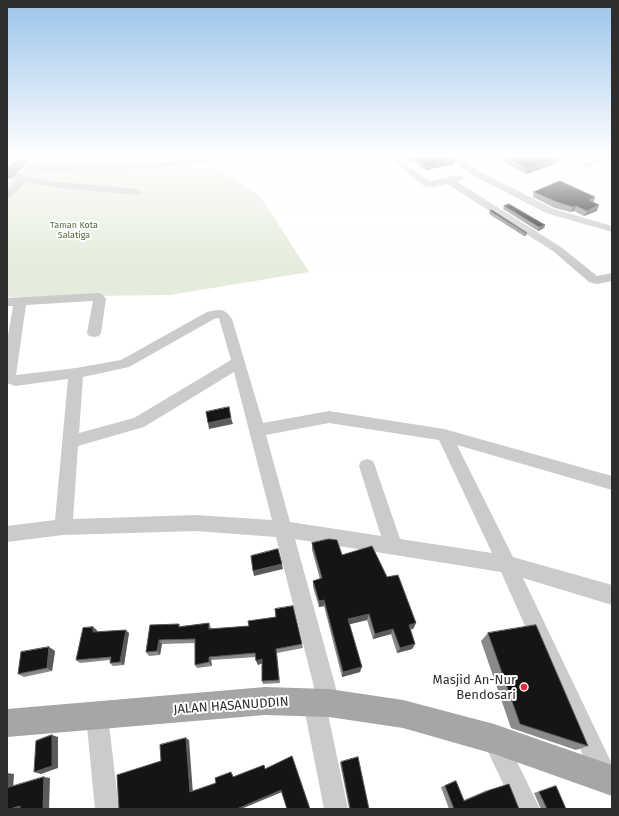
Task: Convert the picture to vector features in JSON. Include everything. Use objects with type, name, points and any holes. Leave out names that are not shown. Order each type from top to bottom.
[{"type":"main road","name":"JALAN HASANUDDIN","points":[[7,723],[265,701],[322,703],[403,714],[494,740],[610,779]]},
{"type":"street","points":[[470,193],[557,249],[593,279],[597,280],[612,277]]},
{"type":"street","points":[[515,193],[550,211],[612,229]]},
{"type":"street","points":[[94,333],[100,300],[98,297],[13,301],[8,378],[15,381],[76,373],[124,364],[211,315],[222,314],[226,319],[239,362],[283,529],[322,703],[336,809]]},
{"type":"street","points":[[71,442],[139,423],[239,362]]},
{"type":"street","points":[[63,527],[76,373]]},
{"type":"street","points":[[257,430],[329,417],[444,435],[612,483]]},
{"type":"street","points":[[444,435],[610,779]]},
{"type":"street","points":[[367,466],[393,546]]},
{"type":"street","points":[[7,534],[63,527],[196,523],[283,529],[507,564],[612,595]]},
{"type":"street","points":[[97,716],[107,809]]},
{"type":"street","points":[[494,740],[528,809]]},
{"type":"green space","name":"Taman Kota Salatiga","points":[[7,193],[255,193],[260,196],[309,272],[170,295],[7,297]]},
{"type":"building","points":[[536,193],[586,193],[595,197],[589,200],[599,205],[587,211],[576,206],[573,207]]},
{"type":"building","points":[[509,204],[545,225],[539,227],[504,206]]},
{"type":"building","points":[[492,210],[527,233],[490,211]]},
{"type":"building","points":[[229,407],[231,418],[208,423],[206,412]]},
{"type":"building","points":[[329,539],[337,540],[342,555],[372,546],[387,577],[398,575],[416,623],[409,625],[415,644],[400,648],[393,629],[375,634],[369,614],[348,619],[362,667],[343,672],[324,600],[319,601],[313,581],[322,578],[312,543]]},
{"type":"building","points":[[278,549],[282,564],[253,571],[251,556]]},
{"type":"building","points":[[293,606],[302,644],[276,649],[279,680],[262,681],[262,659],[256,661],[255,653],[209,657],[209,662],[195,665],[195,639],[159,640],[157,651],[146,652],[150,625],[179,624],[179,627],[209,623],[209,629],[249,626],[248,621],[276,617],[275,609]]},
{"type":"building","name":"Masjid An-Nur Bendosari","points":[[536,625],[588,746],[520,724],[488,633]]},
{"type":"building","points":[[93,627],[93,632],[126,630],[120,662],[110,663],[111,657],[76,660],[83,628]]},
{"type":"building","points":[[49,647],[47,668],[18,674],[21,652]]},
{"type":"building","points":[[52,735],[52,766],[34,772],[36,741]]},
{"type":"building","points":[[186,738],[190,792],[216,783],[215,778],[231,772],[233,777],[264,765],[265,769],[292,756],[310,809],[287,809],[281,790],[237,809],[119,809],[117,775],[161,761],[160,745]]},
{"type":"building","points":[[358,757],[369,809],[348,809],[350,808],[341,762]]},
{"type":"building","points":[[44,777],[43,809],[20,809],[20,806],[7,809],[7,788]]},
{"type":"building","points":[[456,781],[464,801],[509,784],[519,809],[454,809],[445,786]]},
{"type":"building","points":[[556,786],[566,809],[547,809],[539,792]]},
{"type":"place","name":"Masjid An-Nur Bendosari","points":[[524,687]]}]
